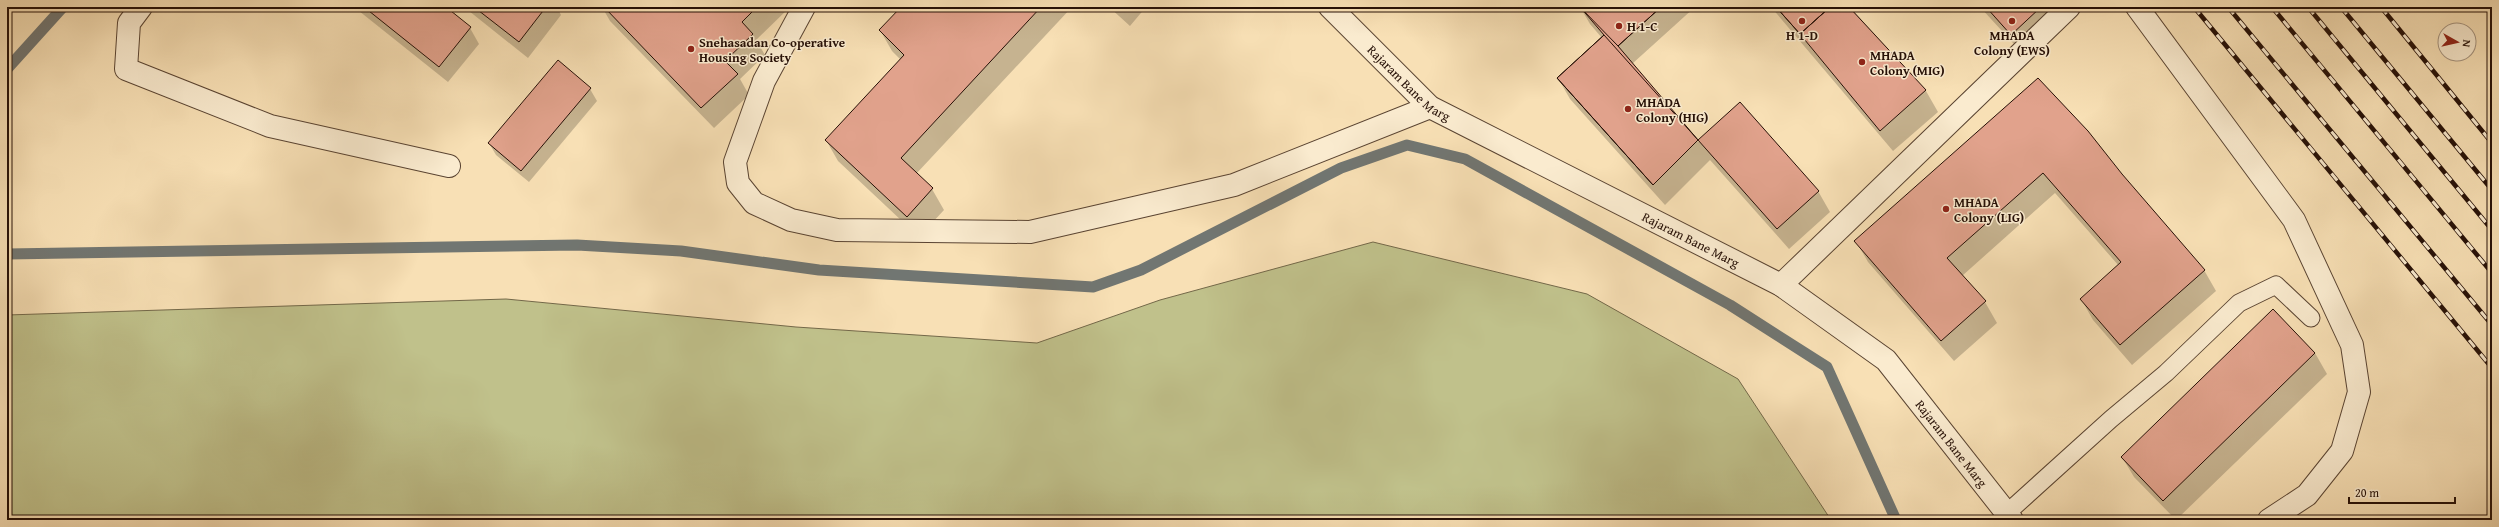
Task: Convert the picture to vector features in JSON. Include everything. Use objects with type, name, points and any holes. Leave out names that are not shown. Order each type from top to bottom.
[{"type":"street","points":[[140,7],[130,23],[126,69],[270,126],[449,166]]},
{"type":"street","points":[[804,7],[764,81],[735,162],[738,183],[754,202],[791,220],[837,230],[1030,232],[1234,185],[1430,107]]},
{"type":"street","name":"Rajaram Bane Marg","points":[[1330,7],[1430,107],[1781,285],[1886,360],[2010,517]]},
{"type":"street","points":[[1781,285],[2069,7]]},
{"type":"street","points":[[2137,7],[2294,220],[2352,346],[2359,392],[2342,451],[2307,494],[2268,520]]},
{"type":"lane","points":[[2010,517],[2111,419],[2166,373],[2239,303],[2276,285],[2311,318]]},
{"type":"green space","points":[[1373,242],[1587,294],[1738,379],[1831,520],[7,520],[7,315],[506,299],[796,327],[1037,343],[1160,300]]},
{"type":"building","points":[[364,7],[446,7],[471,27],[439,67]]},
{"type":"building","points":[[474,7],[546,7],[519,42]]},
{"type":"building","name":"Snehasadan Co-operative Housing Society","points":[[604,7],[757,7],[742,22],[753,34],[725,61],[738,74],[701,108]]},
{"type":"building","points":[[901,7],[1041,7],[901,158],[933,188],[907,217],[825,140],[904,55],[879,30]]},
{"type":"building","name":"MHADA Colony (HIG)","points":[[1580,7],[1661,7],[1618,46],[1698,140],[1653,185],[1557,78],[1604,35]]},
{"type":"building","name":"H 1-C","points":[[1580,7],[1661,7],[1618,46]]},
{"type":"building","name":"H 1-D","points":[[1776,7],[1830,7],[1800,34]]},
{"type":"building","name":"H 1-D","points":[[1776,7],[1830,7],[1800,34]]},
{"type":"building","name":"MHADA Colony (MIG)","points":[[1830,7],[1849,7],[1926,90],[1880,131],[1800,34]]},
{"type":"building","name":"MHADA Colony (EWS)","points":[[1986,7],[2041,7],[2011,35]]},
{"type":"building","name":"MHADA Colony (HIG)","points":[[1604,35],[1698,140],[1653,185],[1557,78]]},
{"type":"building","points":[[558,60],[591,88],[521,171],[488,143]]},
{"type":"building","name":"MHADA Colony (LIG)","points":[[2038,78],[2088,131],[2122,174],[2205,270],[2120,345],[2080,299],[2121,262],[2043,173],[1947,258],[1986,301],[1941,341],[1854,241]]},
{"type":"building","points":[[1740,102],[1819,191],[1777,229],[1698,140]]},
{"type":"building","points":[[2273,309],[2315,353],[2163,501],[2121,457]]},
{"type":"waterway","points":[[7,69],[63,7]]},
{"type":"waterway","points":[[7,254],[577,245],[681,251],[819,270],[1093,287],[1141,270],[1341,168],[1407,145],[1465,159],[1730,305],[1827,367],[1896,520]]},
{"type":"railway","points":[[2194,7],[2492,368]]},
{"type":"railway","points":[[2228,7],[2492,325]]},
{"type":"railway","points":[[2272,7],[2492,273]]},
{"type":"railway","points":[[2308,7],[2492,230]]},
{"type":"railway","points":[[2341,7],[2492,190]]},
{"type":"railway","points":[[2381,7],[2492,143]]},
{"type":"place","name":"H 1-D","points":[[1802,21]]},
{"type":"place","name":"MHADA Colony (EWS)","points":[[2012,21]]},
{"type":"place","name":"H 1-C","points":[[1619,26]]},
{"type":"place","name":"Snehasadan Co-operative Housing Society","points":[[691,49]]},
{"type":"place","name":"MHADA Colony (MIG)","points":[[1862,62]]},
{"type":"place","name":"MHADA Colony (HIG)","points":[[1628,109]]},
{"type":"place","name":"MHADA Colony (LIG)","points":[[1946,209]]}]
